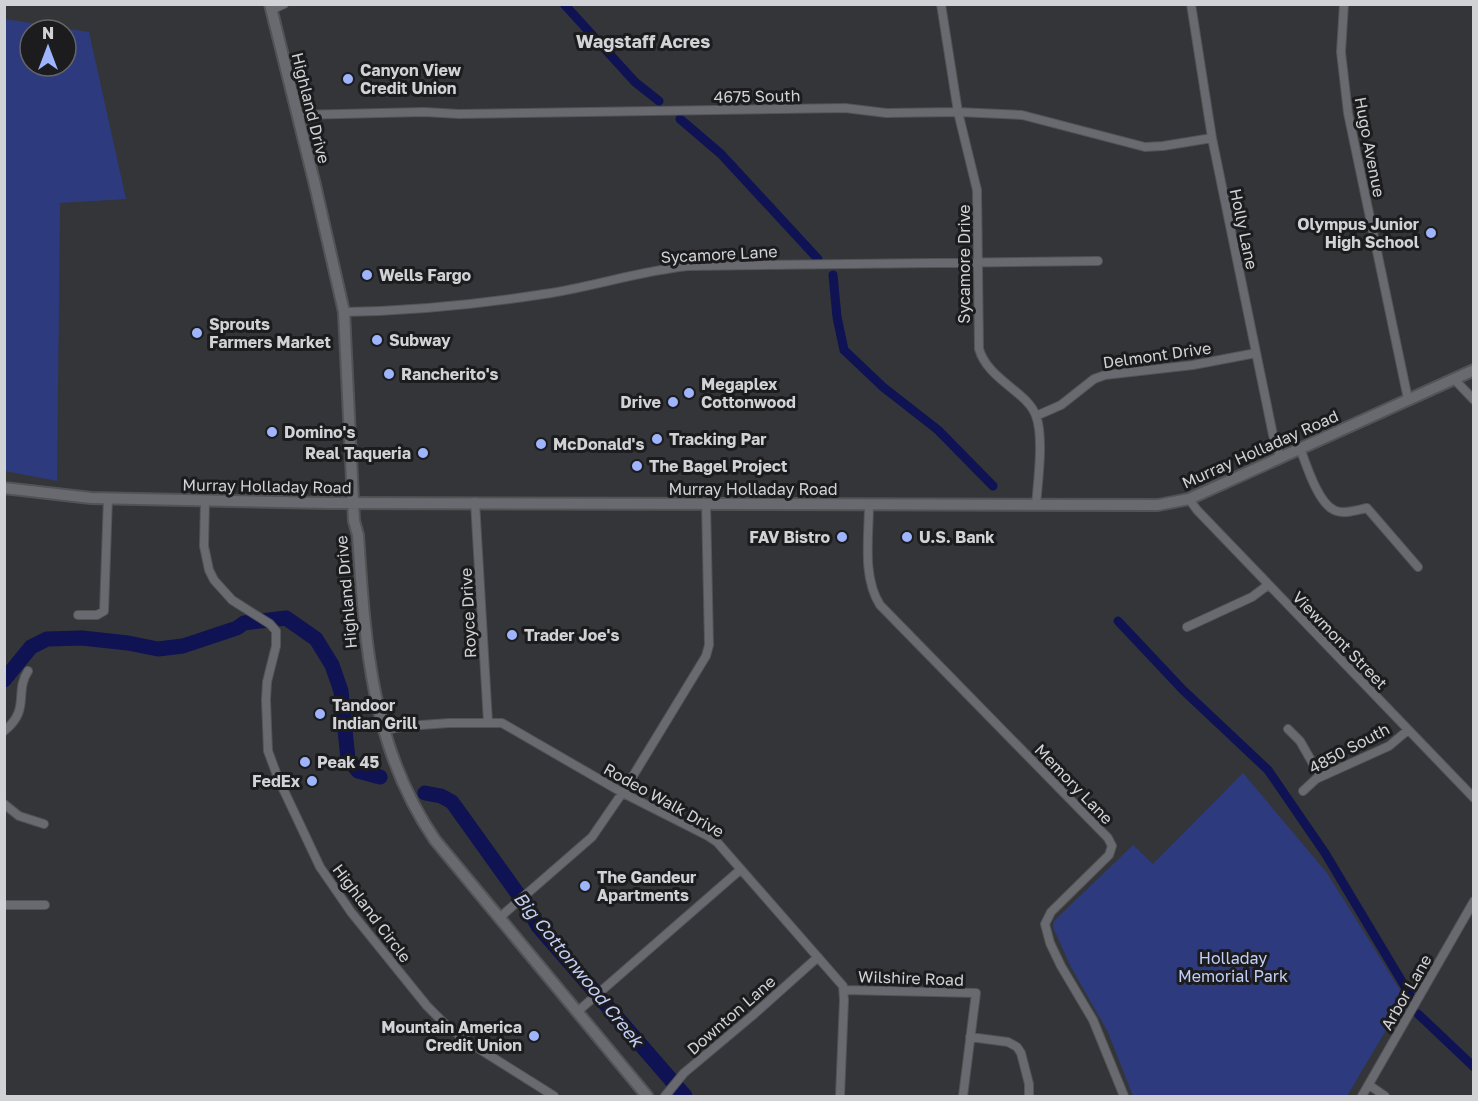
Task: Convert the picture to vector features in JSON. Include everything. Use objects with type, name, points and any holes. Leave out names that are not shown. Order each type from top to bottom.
[{"type":"main road","name":"Highland Drive","points":[[271,7],[344,312],[354,521],[358,535],[368,657],[384,730],[397,771],[417,812],[445,852],[647,1096]]},
{"type":"main road","name":"Murray Holladay Road","points":[[4,488],[37,493],[108,498],[205,500],[1158,505],[1189,499],[1473,370]]},
{"type":"street","points":[[271,7],[284,4]]},
{"type":"street","name":"Sycamore Drive","points":[[941,4],[958,112],[977,190],[978,331],[981,354],[991,369],[1029,404],[1036,416]]},
{"type":"street","name":"Holly Lane","points":[[1191,4],[1212,138],[1273,435],[1280,457]]},
{"type":"street","name":"Hugo Avenue","points":[[1344,4],[1341,52],[1348,112],[1408,399]]},
{"type":"street","name":"4675 South","points":[[298,115],[845,108],[886,113],[958,112],[1027,116],[1145,147],[1212,138]]},
{"type":"street","name":"Sycamore Lane","points":[[344,312],[481,302],[545,294],[664,268],[687,266],[1098,261]]},
{"type":"street","name":"Delmont Drive","points":[[1036,416],[1061,405],[1094,379],[1105,375],[1193,365],[1256,353]]},
{"type":"street","points":[[1454,379],[1473,400]]},
{"type":"street","points":[[1036,416],[1039,453],[1036,505]]},
{"type":"street","points":[[1300,448],[1318,492],[1327,505],[1341,512],[1367,508],[1418,567]]},
{"type":"street","points":[[78,615],[97,615],[104,611],[108,498]]},
{"type":"street","name":"Viewmont Street","points":[[1189,499],[1268,585],[1473,798]]},
{"type":"street","name":"Highland Circle","points":[[205,500],[204,546],[209,570],[222,590],[232,600],[258,615],[276,631],[276,646],[267,682],[265,719],[268,750],[278,778],[320,867],[351,912],[427,1006],[448,1027],[554,1096]]},
{"type":"street","name":"Royce Drive","points":[[475,502],[488,722]]},
{"type":"street","points":[[499,918],[592,837],[623,793],[706,656],[709,635],[706,503]]},
{"type":"street","name":"Memory Lane","points":[[869,504],[870,580],[873,594],[880,605],[1077,805],[1112,846],[1109,855],[1051,912],[1046,920],[1045,928],[1060,966],[1093,1020],[1124,1096]]},
{"type":"street","points":[[1186,627],[1252,597],[1268,585]]},
{"type":"street","points":[[4,730],[14,721],[19,712],[23,679],[28,671]]},
{"type":"street","name":"Rodeo Walk Drive","points":[[384,730],[407,726],[488,722],[508,726],[623,793],[708,836],[727,852],[844,990]]},
{"type":"street","points":[[1288,729],[1300,741],[1320,776]]},
{"type":"street","name":"4850 South","points":[[1303,791],[1320,776],[1389,746],[1408,730]]},
{"type":"street","points":[[4,804],[25,818],[44,824]]},
{"type":"street","points":[[577,1012],[740,870]]},
{"type":"street","name":"Arbor Lane","points":[[1362,1096],[1473,901]]},
{"type":"street","points":[[4,905],[45,905]]},
{"type":"street","name":"Downton Lane","points":[[665,1095],[684,1073],[818,957]]},
{"type":"street","points":[[840,1096],[844,990]]},
{"type":"street","name":"Wilshire Road","points":[[844,990],[976,993],[970,1037]]},
{"type":"street","points":[[963,1096],[970,1037],[1008,1042],[1017,1047],[1021,1053],[1029,1084],[1029,1096]]},
{"type":"street","points":[[1369,1085],[1385,1096]]},
{"type":"green space","points":[[5,19],[18,21],[18,78],[78,78],[78,30],[89,32],[126,199],[60,203],[57,481],[5,471]]},
{"type":"green space","name":"Holladay Memorial Park","points":[[1243,773],[1327,873],[1405,998],[1347,1096],[1133,1096],[1108,1032],[1071,967],[1053,927],[1054,921],[1133,845],[1153,864]]},
{"type":"waterway","points":[[564,4],[635,82],[659,101]]},
{"type":"waterway","points":[[680,119],[721,154],[818,259]]},
{"type":"waterway","points":[[833,275],[837,317],[844,350],[883,387],[938,430],[993,486]]},
{"type":"waterway","name":"Big Cottonwood Creek","points":[[4,680],[31,647],[47,639],[82,638],[158,649],[183,646],[237,628],[244,623],[286,618],[316,639],[332,665],[341,691],[348,759],[358,771],[380,777]]},
{"type":"waterway","points":[[1118,621],[1183,690],[1268,770],[1325,853],[1410,995]]},
{"type":"waterway","name":"Big Cottonwood Creek","points":[[425,793],[441,796],[452,802],[528,908],[538,926],[685,1096]]},
{"type":"waterway","points":[[1418,1014],[1474,1067]]},
{"type":"place","name":"Canyon View Credit Union","points":[[348,79]]},
{"type":"place","name":"Olympus Junior High School","points":[[1431,233]]},
{"type":"place","name":"Wells Fargo","points":[[367,275]]},
{"type":"place","name":"Sprouts Farmers Market","points":[[197,333]]},
{"type":"place","name":"Subway","points":[[377,340]]},
{"type":"place","name":"Rancherito's","points":[[389,374]]},
{"type":"place","name":"Megaplex Cottonwood","points":[[689,393]]},
{"type":"place","name":"Drive","points":[[673,402]]},
{"type":"place","name":"Domino's","points":[[272,432]]},
{"type":"place","name":"Tracking Par","points":[[657,439]]},
{"type":"place","name":"McDonald's","points":[[541,444]]},
{"type":"place","name":"Real Taqueria","points":[[423,453]]},
{"type":"place","name":"The Bagel Project","points":[[637,466]]},
{"type":"place","name":"FAV Bistro","points":[[842,537]]},
{"type":"place","name":"U.S. Bank","points":[[907,537]]},
{"type":"place","name":"Trader Joe's","points":[[512,635]]},
{"type":"place","name":"Tandoor Indian Grill","points":[[320,714]]},
{"type":"place","name":"Peak 45","points":[[305,762]]},
{"type":"place","name":"FedEx","points":[[312,781]]},
{"type":"place","name":"The Gandeur Apartments","points":[[585,886]]},
{"type":"place","name":"Mountain America Credit Union","points":[[534,1036]]},
{"type":"district","name":"Wagstaff Acres","points":[[643,41]]}]
